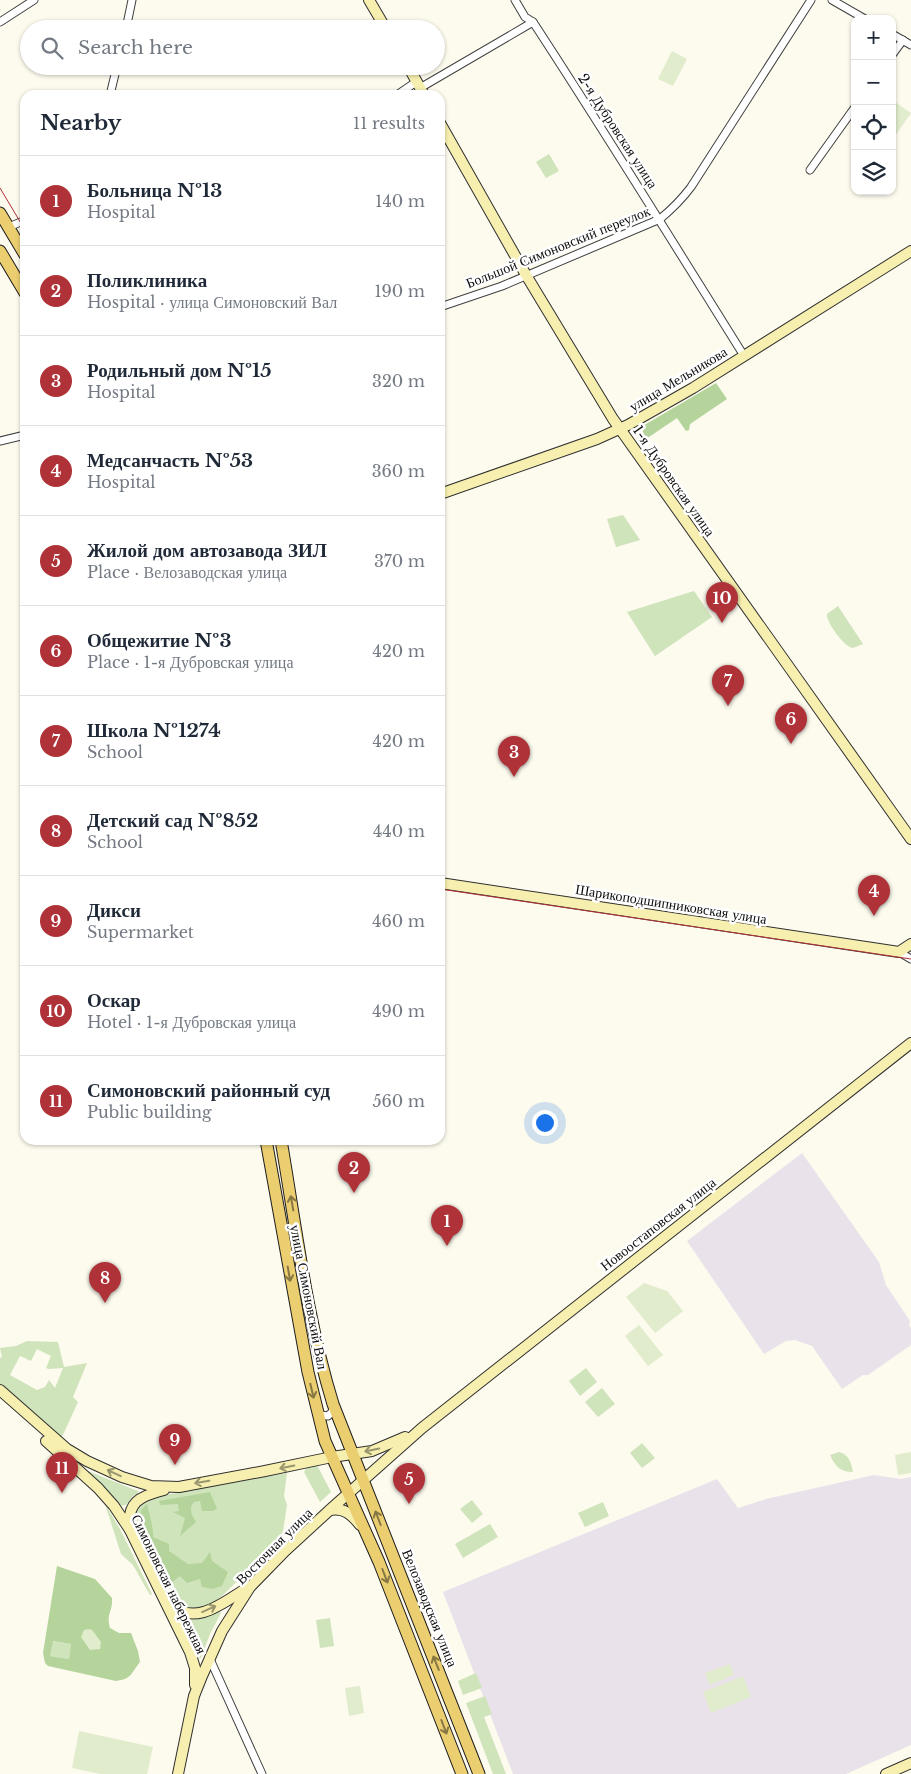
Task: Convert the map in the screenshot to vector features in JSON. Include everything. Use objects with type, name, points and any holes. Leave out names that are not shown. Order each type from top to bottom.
[{"type":"main road","points":[[369,0],[381,20]]},
{"type":"main road","points":[[413,75],[420,88]]},
{"type":"main road","name":"1-я Дубровская улица","points":[[445,132],[526,275],[620,429],[911,839]]},
{"type":"main road","points":[[0,214],[20,247]]},
{"type":"main road","points":[[0,251],[20,285]]},
{"type":"main road","name":"улица Мельникова","points":[[445,492],[597,439],[620,429],[744,356],[911,251]]},
{"type":"main road","name":"Шарикоподшипниковская улица","points":[[445,884],[899,952]]},
{"type":"main road","points":[[899,952],[911,944]]},
{"type":"main road","name":"Новоостаповская улица","points":[[363,1480],[422,1428],[911,1043]]},
{"type":"main road","name":"улица Симоновский Вал","points":[[267,1145],[298,1323],[316,1409],[332,1457]]},
{"type":"main road","name":"улица Симоновский Вал","points":[[282,1145],[314,1333],[333,1404],[352,1454]]},
{"type":"main road","points":[[0,1390],[59,1443],[87,1460],[141,1484],[179,1486]]},
{"type":"main road","name":"Симоновская набережная","points":[[0,1400],[110,1500],[130,1530],[190,1652],[195,1668]]},
{"type":"main road","name":"Новоостаповская улица","points":[[179,1486],[383,1448],[422,1428]]},
{"type":"main road","name":"Велозаводская улица","points":[[352,1454],[479,1774]]},
{"type":"main road","points":[[332,1457],[383,1571],[462,1774]]},
{"type":"main road","name":"Восточная улица","points":[[178,1774],[194,1696],[209,1657],[222,1631],[250,1587],[285,1551],[363,1480]]},
{"type":"main road","points":[[130,1530],[132,1506],[139,1498],[147,1494],[179,1486]]},
{"type":"main road","points":[[330,1510],[346,1511],[366,1531]]},
{"type":"main road","points":[[167,1604],[183,1613],[201,1613],[210,1610],[250,1587]]},
{"type":"main road","name":"Восточная улица","points":[[194,1696],[195,1668]]},
{"type":"main road","points":[[886,1774],[911,1763]]},
{"type":"street","points":[[0,22],[34,0]]},
{"type":"street","points":[[128,20],[132,0]]},
{"type":"street","name":"2-я Дубровская улица","points":[[515,0],[525,17],[533,22],[660,219],[744,356]]},
{"type":"street","name":"Большой Симоновский переулок","points":[[445,305],[502,286],[660,219],[679,202],[691,187],[811,0]]},
{"type":"street","points":[[832,0],[858,15]]},
{"type":"street","points":[[445,73],[533,22]]},
{"type":"street","points":[[896,36],[911,46]]},
{"type":"street","points":[[896,50],[903,40]]},
{"type":"street","points":[[111,90],[115,75]]},
{"type":"street","points":[[420,88],[442,75]]},
{"type":"street","points":[[810,170],[851,113]]},
{"type":"street","points":[[8,227],[20,222]]},
{"type":"street","points":[[0,441],[20,436]]},
{"type":"street","name":"Шарикоподшипниковская улица","points":[[899,952],[911,959]]},
{"type":"street","points":[[316,1409],[321,1415],[328,1416],[332,1412],[333,1404]]},
{"type":"street","points":[[209,1657],[262,1774]]},
{"type":"shaded area","points":[[802,1153],[879,1262],[886,1285],[910,1321],[911,1345],[868,1375],[863,1375],[842,1389],[812,1346],[795,1340],[786,1341],[764,1354],[687,1241]]},
{"type":"shaded area","points":[[874,1475],[901,1479],[911,1477],[911,1745],[846,1774],[513,1774],[443,1592],[717,1479],[738,1508],[766,1499]]},
{"type":"green space","points":[[672,51],[687,59],[673,86],[658,79]]},
{"type":"green space","points":[[896,103],[911,113],[896,135]]},
{"type":"green space","points":[[549,154],[559,171],[546,178],[536,162]]},
{"type":"green space","points":[[716,383],[727,399],[690,424],[689,430],[686,431],[677,418],[646,439],[641,427]]},
{"type":"green space","points":[[623,515],[640,540],[616,547],[607,519]]},
{"type":"green space","points":[[694,591],[712,617],[655,656],[627,612]]},
{"type":"green space","points":[[838,606],[863,644],[853,648],[849,647],[832,628],[827,614]]},
{"type":"green space","points":[[644,1283],[667,1291],[683,1311],[655,1333],[626,1297]]},
{"type":"green space","points":[[639,1325],[663,1355],[648,1366],[625,1336]]},
{"type":"green space","points":[[27,1341],[58,1342],[64,1367],[87,1363],[73,1397],[78,1402],[62,1437],[44,1424],[0,1384],[0,1358],[2,1357],[0,1348],[16,1346]],"holes":[[[37,1349],[51,1356],[46,1368],[63,1368],[55,1388],[49,1380],[45,1387],[37,1390],[10,1375],[20,1356],[31,1361]]]},
{"type":"green space","points":[[586,1368],[597,1382],[580,1396],[569,1381]]},
{"type":"green space","points":[[602,1388],[615,1404],[598,1417],[585,1402]]},
{"type":"green space","points":[[642,1443],[655,1458],[642,1468],[630,1453]]},
{"type":"green space","points":[[839,1452],[849,1459],[853,1472],[838,1468],[830,1455]]},
{"type":"green space","points":[[911,1452],[911,1473],[898,1475],[895,1455]]},
{"type":"green space","points":[[317,1465],[331,1492],[320,1502],[304,1472],[307,1467]]},
{"type":"green space","points":[[88,1471],[138,1491],[138,1494],[133,1496],[126,1505],[119,1506],[86,1474]]},
{"type":"green space","points":[[287,1473],[284,1496],[287,1505],[282,1538],[223,1595],[207,1607],[190,1610],[182,1606],[175,1600],[137,1522],[136,1510],[143,1499]]},
{"type":"green space","points":[[210,1492],[217,1509],[202,1511],[200,1501],[194,1502],[191,1510],[196,1522],[180,1536],[185,1518],[173,1512],[179,1511],[178,1504],[160,1505],[159,1501]]},
{"type":"green space","points":[[472,1500],[483,1514],[472,1523],[460,1509]]},
{"type":"green space","points":[[603,1502],[609,1516],[585,1527],[578,1513]]},
{"type":"green space","points":[[105,1504],[120,1529],[152,1594],[150,1595],[133,1565],[121,1554]]},
{"type":"green space","points":[[147,1504],[153,1537],[169,1544],[169,1551],[188,1564],[202,1563],[210,1552],[212,1561],[228,1572],[222,1586],[212,1589],[202,1587],[200,1579],[187,1583],[180,1576],[171,1583],[140,1520],[141,1510]]},
{"type":"green space","points":[[490,1524],[498,1537],[463,1558],[455,1544]]},
{"type":"green space","points":[[57,1566],[95,1579],[112,1598],[109,1615],[110,1628],[119,1633],[131,1633],[140,1662],[128,1677],[116,1681],[48,1666],[45,1663],[43,1653]],"holes":[[[53,1641],[71,1644],[69,1659],[50,1656]]]},
{"type":"green space","points":[[217,1609],[221,1613],[210,1634],[201,1658],[197,1658],[181,1624],[186,1619],[198,1619]]},
{"type":"green space","points":[[330,1618],[334,1646],[320,1648],[316,1620]]},
{"type":"green space","points":[[90,1629],[101,1642],[100,1649],[90,1650],[81,1637],[84,1630]]},
{"type":"green space","points":[[52,1641],[71,1644],[69,1659],[50,1656]]},
{"type":"green space","points":[[730,1664],[734,1675],[710,1685],[705,1673]]},
{"type":"green space","points":[[476,1673],[482,1688],[463,1695],[458,1681]]},
{"type":"green space","points":[[743,1676],[751,1697],[711,1713],[703,1692]]},
{"type":"green space","points":[[360,1686],[364,1713],[349,1716],[345,1688]]},
{"type":"green space","points":[[485,1696],[492,1714],[484,1717],[506,1774],[493,1774],[466,1703]]},
{"type":"green space","points":[[79,1731],[153,1747],[147,1774],[100,1774],[72,1768]]},
{"type":"tram line","points":[[0,188],[20,222]]},
{"type":"tram line","points":[[445,890],[911,959]]},
{"type":"place","name":"Оскар","points":[[722,623]]},
{"type":"place","name":"Школа №1274","points":[[728,706]]},
{"type":"place","name":"Общежитие №3","points":[[791,744]]},
{"type":"place","name":"Родильный дом №15","points":[[514,777]]},
{"type":"place","name":"Медсанчасть №53","points":[[874,916]]},
{"type":"place","name":"Поликлиника","points":[[354,1193]]},
{"type":"place","name":"Больница №13","points":[[447,1246]]},
{"type":"place","name":"Детский сад №852","points":[[105,1303]]},
{"type":"place","name":"Дикси","points":[[175,1465]]},
{"type":"place","name":"Симоновский районный суд","points":[[62,1493]]},
{"type":"place","name":"Жилой дом автозавода ЗИЛ","points":[[409,1504]]}]
